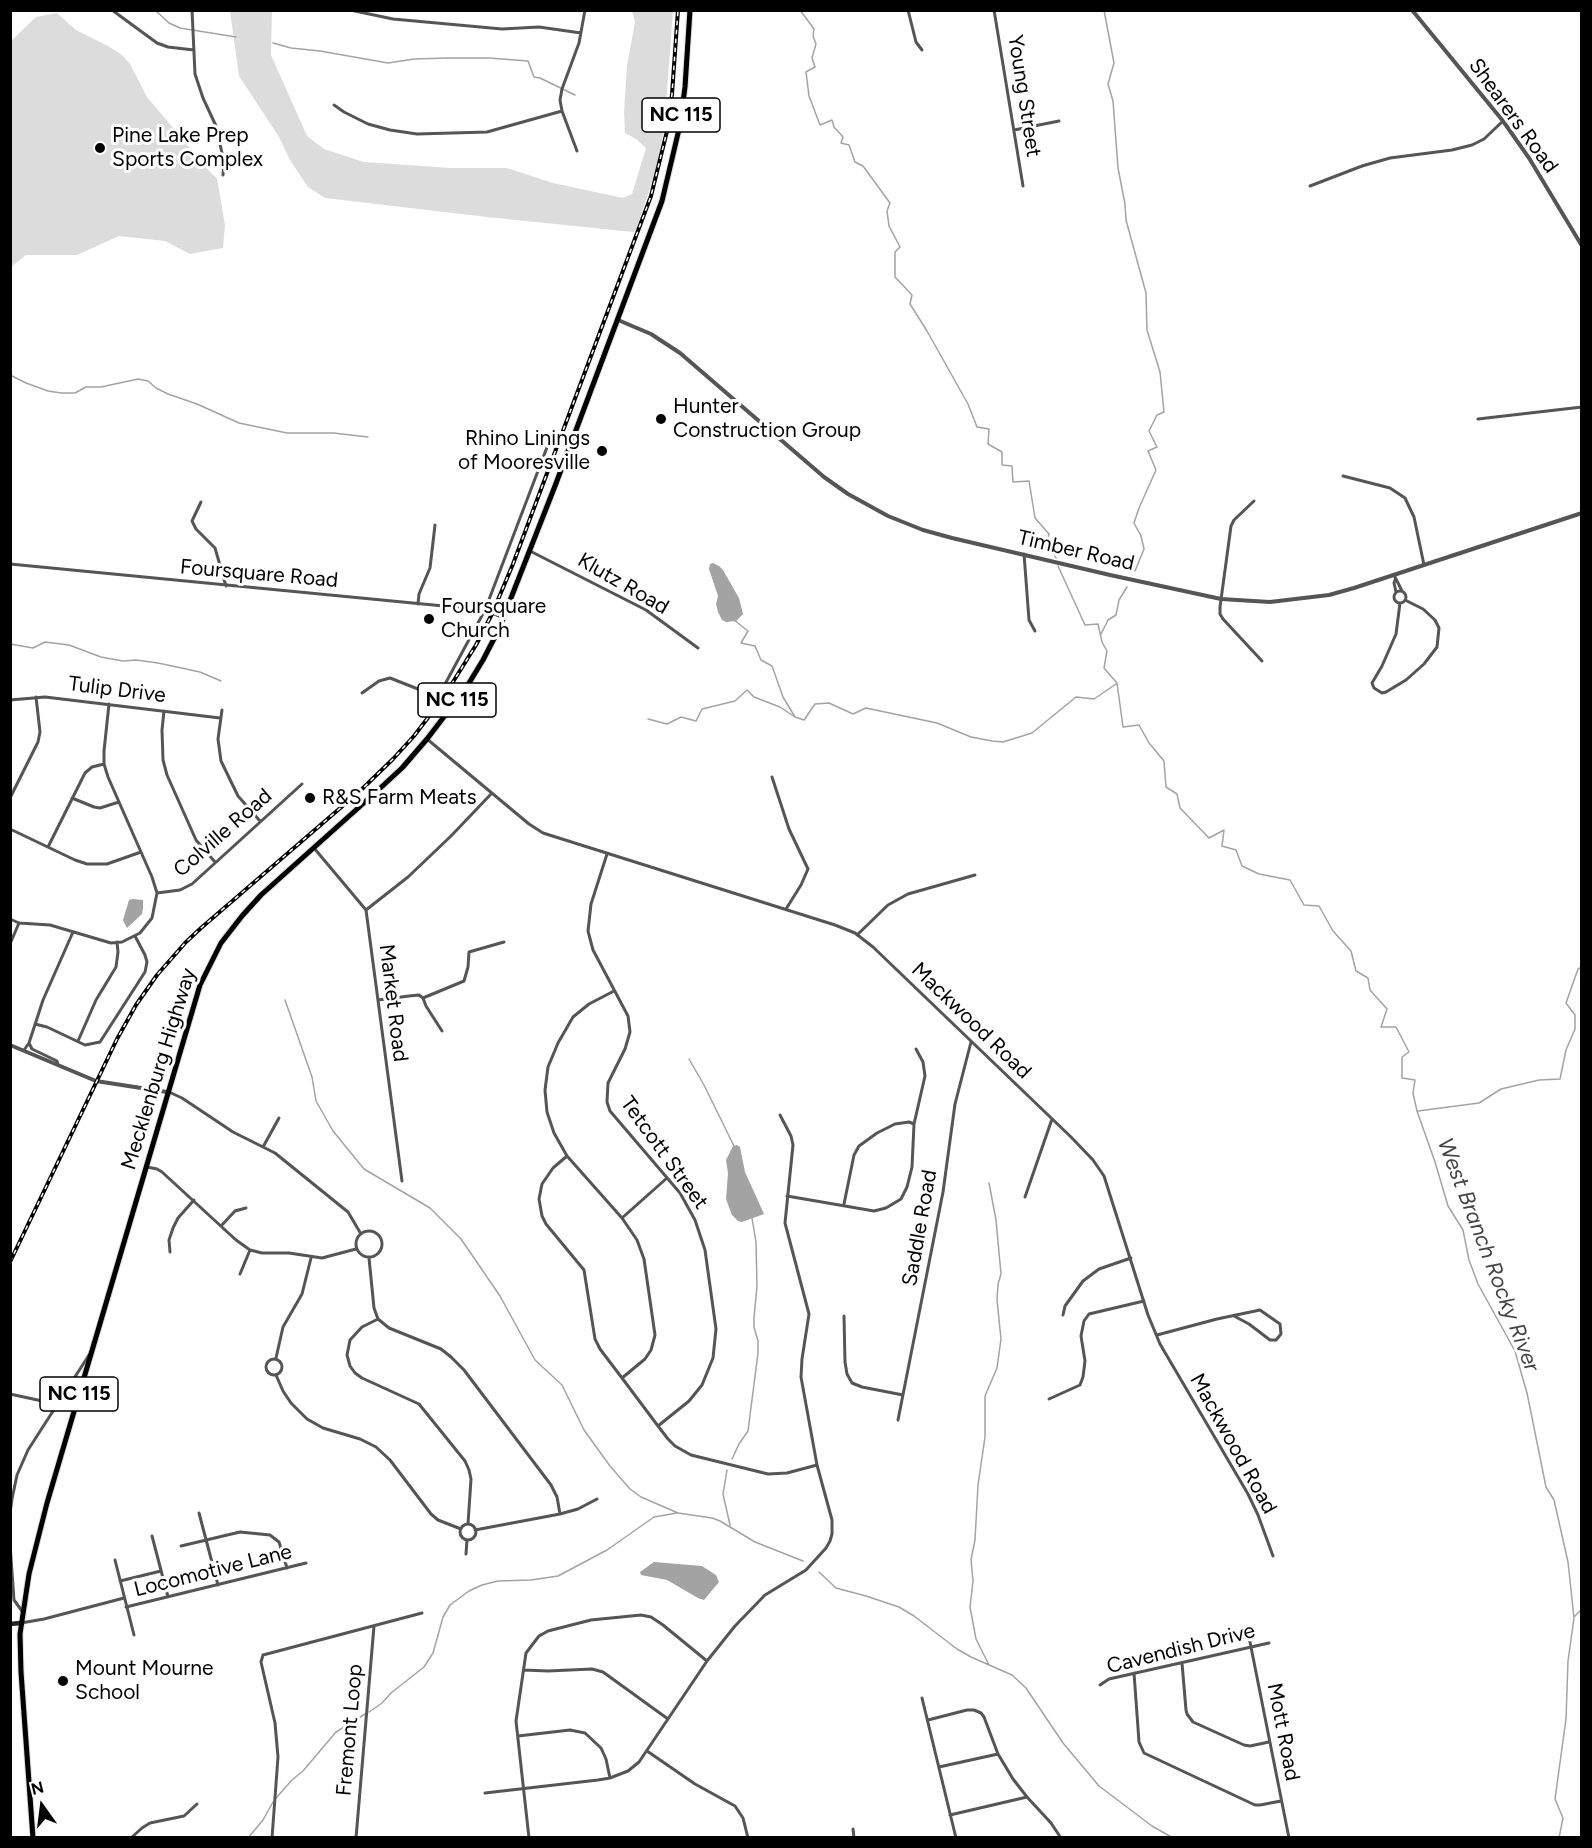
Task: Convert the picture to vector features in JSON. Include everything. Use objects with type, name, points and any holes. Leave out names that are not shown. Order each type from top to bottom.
[{"type":"main road","name":"NC 115","points":[[618,320],[656,217],[672,163],[685,87],[690,10]]},
{"type":"main road","name":"Mecklenburg Highway","points":[[33,1838],[20,1634],[29,1574],[47,1503],[200,985],[221,943],[261,895],[402,768],[427,740],[483,660],[504,618],[618,320]]},
{"type":"main road","points":[[10,1624],[21,1623]]},
{"type":"street","points":[[112,10],[157,43],[168,48],[194,50]]},
{"type":"street","points":[[192,10],[195,75],[222,145],[223,175]]},
{"type":"street","points":[[350,10],[393,19],[508,29],[539,27],[581,33]]},
{"type":"street","points":[[577,151],[560,100],[577,49],[585,10]]},
{"type":"street","points":[[908,10],[916,42],[922,50]]},
{"type":"street","name":"Young Street","points":[[994,10],[1023,186]]},
{"type":"street","name":"Shearers Road","points":[[1412,10],[1503,121],[1581,246]]},
{"type":"street","points":[[334,105],[368,124],[417,134],[487,132],[562,111]]},
{"type":"street","points":[[1014,130],[1059,121]]},
{"type":"street","points":[[1310,186],[1390,158],[1452,150],[1472,145],[1484,139],[1503,121]]},
{"type":"street","name":"Timber Road","points":[[618,320],[651,334],[680,353],[824,477],[857,500],[898,521],[923,530],[1110,575],[1221,598],[1270,603],[1329,595],[1395,578],[1424,564],[1581,513]]},
{"type":"street","points":[[1478,419],[1581,407]]},
{"type":"street","points":[[362,693],[379,681],[390,678],[423,691],[430,692],[444,686],[485,610],[549,442]]},
{"type":"street","points":[[1343,476],[1390,488],[1405,498],[1411,507],[1424,564]]},
{"type":"street","points":[[1254,501],[1234,520],[1231,526],[1221,598],[1221,614],[1262,661]]},
{"type":"street","points":[[201,502],[192,521],[196,529],[215,548],[226,586]]},
{"type":"street","points":[[418,604],[419,594],[430,568],[435,525]]},
{"type":"street","name":"Klutz Road","points":[[530,551],[646,610],[698,648]]},
{"type":"street","points":[[1024,554],[1029,620],[1035,631]]},
{"type":"street","name":"Foursquare Road","points":[[10,564],[485,610],[504,618]]},
{"type":"street","points":[[1395,578],[1406,595],[1405,600]]},
{"type":"street","points":[[1395,578],[1394,599],[1400,603]]},
{"type":"street","points":[[1396,592],[1402,591]]},
{"type":"street","points":[[1400,603],[1396,634],[1372,683],[1374,688],[1382,693],[1386,693],[1406,680],[1424,664],[1437,646],[1439,628],[1435,620],[1423,609],[1405,600]]},
{"type":"street","points":[[1400,603],[1405,600]]},
{"type":"street","name":"Tulip Drive","points":[[10,700],[45,696],[220,718]]},
{"type":"street","points":[[10,798],[38,742],[40,732],[36,697]]},
{"type":"street","points":[[10,919],[19,923],[50,925],[104,942],[117,942],[135,936],[147,926],[152,918],[158,893],[104,764],[109,704]]},
{"type":"street","points":[[222,710],[218,739],[221,761],[238,796],[260,822]]},
{"type":"street","points":[[164,711],[163,752],[167,776],[196,840],[215,862]]},
{"type":"street","name":"Mackwood Road","points":[[427,740],[543,833],[835,925],[857,935],[873,946],[1052,1119],[1093,1160],[1104,1176],[1156,1335],[1248,1494],[1274,1556]]},
{"type":"street","points":[[48,847],[85,773],[104,764]]},
{"type":"street","points":[[772,777],[789,829],[808,869],[786,909]]},
{"type":"street","name":"Colville Road","points":[[158,893],[187,887],[302,784]]},
{"type":"street","points":[[314,848],[366,910],[408,876],[492,793]]},
{"type":"street","points":[[72,798],[100,808],[119,802]]},
{"type":"street","points":[[10,829],[75,861],[87,864],[107,864],[141,852]]},
{"type":"street","name":"Tetcott Street","points":[[607,854],[591,904],[588,931],[593,950],[628,1016],[630,1032],[625,1049],[608,1083],[607,1102],[610,1111],[689,1207],[705,1250],[716,1340],[713,1358],[702,1385],[689,1401],[658,1426]]},
{"type":"street","points":[[857,935],[888,904],[908,894],[975,875]]},
{"type":"street","name":"Market Road","points":[[366,910],[402,1181]]},
{"type":"street","points":[[10,944],[19,923]]},
{"type":"street","points":[[24,1050],[73,932]]},
{"type":"street","points":[[35,1024],[86,1045],[100,1042],[145,972],[147,962],[135,936]]},
{"type":"street","points":[[77,1042],[96,1000],[116,967],[117,942]]},
{"type":"street","points":[[423,998],[464,981],[469,952],[504,942]]},
{"type":"street","points":[[614,991],[589,1004],[573,1017],[548,1067],[545,1090],[547,1112],[554,1133],[567,1156],[622,1218],[637,1240],[644,1259],[655,1335],[651,1350],[645,1359],[622,1378]]},
{"type":"street","points":[[378,1000],[419,995],[442,1031]]},
{"type":"street","name":"Saddle Road","points":[[898,1420],[943,1192],[954,1111],[971,1042]]},
{"type":"street","points":[[28,1043],[32,1049],[57,1061],[58,1065]]},
{"type":"street","points":[[10,1045],[96,1081],[167,1092],[182,1098],[233,1132],[275,1153],[348,1212],[361,1234]]},
{"type":"street","points":[[787,1196],[874,1210],[886,1208],[901,1199],[908,1187],[912,1167],[914,1124],[925,1076],[923,1062],[916,1049]]},
{"type":"street","points":[[485,1793],[610,1778],[628,1771],[639,1762],[707,1660],[744,1616],[774,1590],[806,1570],[826,1548],[832,1533],[832,1520],[817,1465],[801,1377],[809,1314],[785,1223],[793,1145],[780,1115]]},
{"type":"street","points":[[264,1147],[279,1118]]},
{"type":"street","points":[[1025,1197],[1052,1119]]},
{"type":"street","points":[[844,1204],[854,1155],[859,1146],[895,1124],[909,1122],[914,1124]]},
{"type":"street","points":[[567,1156],[546,1176],[540,1191],[540,1208],[546,1224],[584,1270],[596,1339],[600,1349],[658,1426],[675,1446],[684,1452],[752,1471],[778,1474],[817,1465]]},
{"type":"street","points":[[146,1167],[162,1172],[236,1240],[250,1250],[262,1253],[289,1253],[311,1258],[328,1257],[356,1249]]},
{"type":"street","points":[[622,1218],[667,1178]]},
{"type":"street","points":[[170,1252],[169,1240],[173,1228],[178,1218],[194,1200]]},
{"type":"street","points":[[221,1226],[235,1211],[246,1208]]},
{"type":"street","points":[[372,1232],[379,1237],[381,1241],[379,1252],[375,1256],[369,1258],[360,1254],[356,1249],[356,1240],[361,1234],[372,1232]]},
{"type":"street","points":[[240,1274],[250,1250]]},
{"type":"street","points":[[276,1358],[283,1327],[302,1294],[311,1258]]},
{"type":"street","points":[[369,1258],[374,1308],[378,1319],[389,1328],[441,1349],[464,1370],[551,1485],[557,1497],[560,1514]]},
{"type":"street","points":[[1062,1315],[1065,1306],[1083,1281],[1099,1269],[1131,1258]]},
{"type":"street","points":[[1049,1399],[1080,1385],[1085,1361],[1081,1336],[1084,1321],[1089,1314],[1144,1301]]},
{"type":"street","points":[[1156,1335],[1234,1316],[1260,1310],[1280,1324],[1281,1335],[1276,1340],[1270,1340],[1234,1316]]},
{"type":"street","points":[[844,1316],[844,1362],[852,1383],[903,1395]]},
{"type":"street","points":[[378,1319],[362,1328],[350,1340],[347,1350],[350,1366],[362,1378],[419,1404],[465,1461],[470,1470],[471,1479],[468,1524]]},
{"type":"street","points":[[10,1513],[17,1475],[28,1450],[92,1350]]},
{"type":"street","points":[[276,1358],[283,1366],[281,1372],[276,1375],[271,1374],[266,1368],[268,1360],[276,1358]]},
{"type":"street","points":[[276,1375],[291,1403],[307,1419],[323,1428],[360,1439],[376,1447],[390,1460],[431,1514],[438,1520],[461,1529]]},
{"type":"street","points":[[10,1394],[56,1404]]},
{"type":"street","points":[[476,1530],[560,1514],[578,1509],[597,1499]]},
{"type":"street","points":[[199,1513],[218,1585]]},
{"type":"street","points":[[467,1540],[461,1535],[461,1529],[468,1524]]},
{"type":"street","points":[[468,1524],[476,1530]]},
{"type":"street","points":[[467,1540],[474,1537],[476,1530]]},
{"type":"street","points":[[181,1546],[240,1532],[270,1535],[279,1542],[287,1568]]},
{"type":"street","points":[[152,1536],[168,1597]]},
{"type":"street","points":[[466,1554],[467,1540]]},
{"type":"street","points":[[10,1544],[14,1600],[23,1613]]},
{"type":"street","points":[[114,1560],[134,1635]]},
{"type":"street","name":"Locomotive Lane","points":[[126,1607],[306,1563]]},
{"type":"street","points":[[120,1581],[161,1571]]},
{"type":"street","points":[[21,1623],[124,1598]]},
{"type":"street","name":"Fremont Loop","points":[[272,1838],[278,1757],[275,1723],[261,1658],[267,1653],[422,1613]]},
{"type":"street","points":[[529,1838],[516,1712],[526,1653],[539,1636],[548,1631],[591,1620],[641,1615],[651,1617],[663,1625],[707,1660]]},
{"type":"street","name":"Fremont Loop","points":[[356,1838],[374,1626]]},
{"type":"street","name":"Mott Road","points":[[1248,1632],[1289,1838]]},
{"type":"street","name":"Cavendish Drive","points":[[1100,1685],[1108,1679],[1269,1643]]},
{"type":"street","points":[[1182,1663],[1186,1710],[1193,1722],[1244,1745],[1269,1742]]},
{"type":"street","points":[[524,1670],[592,1669],[603,1672],[668,1719]]},
{"type":"street","points":[[1134,1673],[1139,1742],[1144,1753],[1255,1805],[1281,1801]]},
{"type":"street","points":[[922,1698],[956,1838]]},
{"type":"street","points":[[928,1720],[967,1710],[981,1713],[998,1754],[1013,1779],[1061,1838]]},
{"type":"street","points":[[518,1736],[570,1730],[585,1733],[601,1748],[610,1778]]},
{"type":"street","points":[[647,1751],[695,1784],[735,1806],[743,1818],[747,1838]]},
{"type":"street","points":[[939,1767],[998,1754]]},
{"type":"street","points":[[950,1815],[1027,1797]]},
{"type":"street","points":[[131,1838],[150,1823],[184,1816],[197,1804]]},
{"type":"street","points":[[854,1829],[854,1838]]},
{"type":"shaded area","points":[[230,11],[272,11],[271,55],[307,136],[324,149],[364,162],[451,168],[507,168],[553,183],[623,198],[632,194],[646,148],[625,133],[627,66],[635,22],[632,11],[673,11],[664,131],[656,170],[636,230],[633,232],[487,217],[325,198],[308,187],[239,76]]},
{"type":"shaded area","name":"Pine Lake Prep Sports Complex","points":[[57,13],[76,30],[122,55],[130,64],[147,97],[217,178],[225,225],[223,248],[190,254],[165,241],[119,236],[77,255],[26,255],[11,267],[11,41],[36,17]]},
{"type":"shaded area","points":[[713,563],[723,570],[739,598],[743,614],[736,621],[722,620],[718,612],[716,604],[718,596],[709,569],[710,564]]},
{"type":"shaded area","points":[[129,900],[143,900],[142,914],[127,928],[123,920]]},
{"type":"shaded area","points":[[733,1146],[740,1147],[745,1172],[764,1214],[742,1222],[732,1215],[726,1199],[728,1173],[726,1160]]},
{"type":"shaded area","points":[[654,1562],[702,1566],[716,1575],[719,1582],[704,1600],[667,1580],[641,1575],[640,1572]]},
{"type":"waterway","points":[[155,10],[169,23],[180,28],[236,37]]},
{"type":"waterway","name":"West Branch Rocky River","points":[[800,10],[814,29],[813,36],[816,44],[812,58],[815,67],[806,72],[809,96],[820,125],[832,120],[834,127],[843,137],[841,143],[849,145],[855,162],[863,166],[890,203],[887,211],[889,226],[900,247],[895,252],[895,277],[912,295],[910,304],[968,404],[977,427],[989,429],[988,444],[1002,452],[1002,465],[1012,466],[1013,482],[1029,481],[1035,518],[1049,534],[1047,542],[1056,558]]},
{"type":"waterway","points":[[1104,10],[1114,63],[1108,84],[1113,101],[1118,168],[1126,220],[1146,293],[1147,330],[1160,372],[1164,412],[1157,415],[1149,431],[1157,447],[1148,451],[1156,470],[1134,523],[1141,536],[1144,549],[1135,571]]},
{"type":"waterway","points":[[273,43],[291,48],[388,63],[414,59],[448,58],[528,61],[534,77],[575,95]]},
{"type":"waterway","points":[[10,375],[48,391],[61,393],[75,393],[86,387],[101,387],[138,379],[148,381],[168,394],[239,423],[287,433],[333,433],[368,437]]},
{"type":"waterway","name":"West Branch Rocky River","points":[[1058,566],[1085,625],[1098,624],[1102,642],[1107,651],[1104,668],[1117,683],[1123,727],[1139,725],[1149,743],[1164,761],[1166,787],[1177,794],[1180,808],[1209,838],[1224,830],[1222,846],[1236,850],[1242,866],[1259,874],[1290,880],[1304,905],[1319,906],[1333,931],[1351,951],[1356,971],[1368,978],[1370,990],[1387,1009],[1381,1027],[1396,1027],[1409,1052],[1402,1057],[1402,1078],[1415,1080],[1413,1093],[1417,1111],[1448,1206],[1463,1230],[1469,1260],[1478,1284],[1515,1351],[1527,1393],[1546,1487],[1554,1500],[1568,1562],[1574,1618],[1568,1661],[1566,1719],[1555,1799],[1563,1818],[1559,1838]]},
{"type":"waterway","points":[[1101,634],[1108,620],[1116,615],[1119,600],[1127,587]]},
{"type":"waterway","points":[[734,620],[748,631],[741,643],[755,646],[761,660],[772,666],[783,697],[795,717]]},
{"type":"waterway","points":[[10,644],[33,648],[45,642],[69,645],[101,657],[158,663],[200,672],[221,681]]},
{"type":"waterway","points":[[648,719],[667,724],[681,717],[696,721],[702,709],[735,701],[747,690],[754,697],[804,720],[815,704],[829,703],[853,714],[866,708],[937,723],[971,737],[1003,742],[1032,733],[1076,697],[1094,699],[1116,684]]},
{"type":"waterway","points":[[1418,1111],[1479,1103],[1501,1089],[1539,1080],[1560,1079],[1566,1050],[1575,1029],[1575,1015],[1566,1003],[1578,969],[1582,967]]},
{"type":"waterway","points":[[285,1000],[312,1077],[316,1101],[333,1131],[364,1169],[430,1208],[461,1239],[500,1296],[535,1360],[562,1385],[584,1430],[630,1489],[641,1497],[678,1513],[720,1521],[755,1542],[803,1561]]},
{"type":"waterway","points":[[689,1059],[734,1146]]},
{"type":"waterway","points":[[989,1183],[996,1220],[1001,1274],[997,1300],[1001,1339],[997,1368],[985,1396],[985,1437],[971,1560],[973,1581],[970,1607],[976,1639],[989,1665]]},
{"type":"waterway","points":[[732,1459],[748,1431],[758,1353],[758,1341],[754,1327],[757,1286],[756,1242],[752,1218]]},
{"type":"waterway","points":[[727,1470],[723,1494],[730,1525]]},
{"type":"waterway","points":[[369,1712],[424,1667],[433,1653],[443,1617],[450,1605],[469,1591],[498,1581],[558,1576],[607,1550],[654,1517],[677,1513]]},
{"type":"waterway","points":[[819,1572],[836,1588],[899,1607],[957,1649],[1012,1675],[1026,1688],[1063,1743],[1099,1786],[1152,1826],[1173,1838]]},
{"type":"waterway","points":[[1574,1617],[1582,1609]]},
{"type":"waterway","points":[[276,1798],[303,1771],[336,1732],[365,1714]]},
{"type":"waterway","points":[[248,1838],[263,1820],[273,1802]]},
{"type":"railway","points":[[10,1262],[117,1039],[136,1005],[157,975],[201,928],[360,791],[393,759],[443,698],[476,645],[513,564],[651,196],[668,127],[678,10]]},
{"type":"place","name":"Pine Lake Prep Sports Complex","points":[[100,148]]},
{"type":"place","name":"Hunter Construction Group","points":[[661,419]]},
{"type":"place","name":"Rhino Linings of Mooresville","points":[[602,451]]},
{"type":"place","name":"Foursquare Church","points":[[429,619]]},
{"type":"place","name":"R&S Farm Meats","points":[[310,798]]},
{"type":"place","name":"Mount Mourne School","points":[[63,1681]]}]
